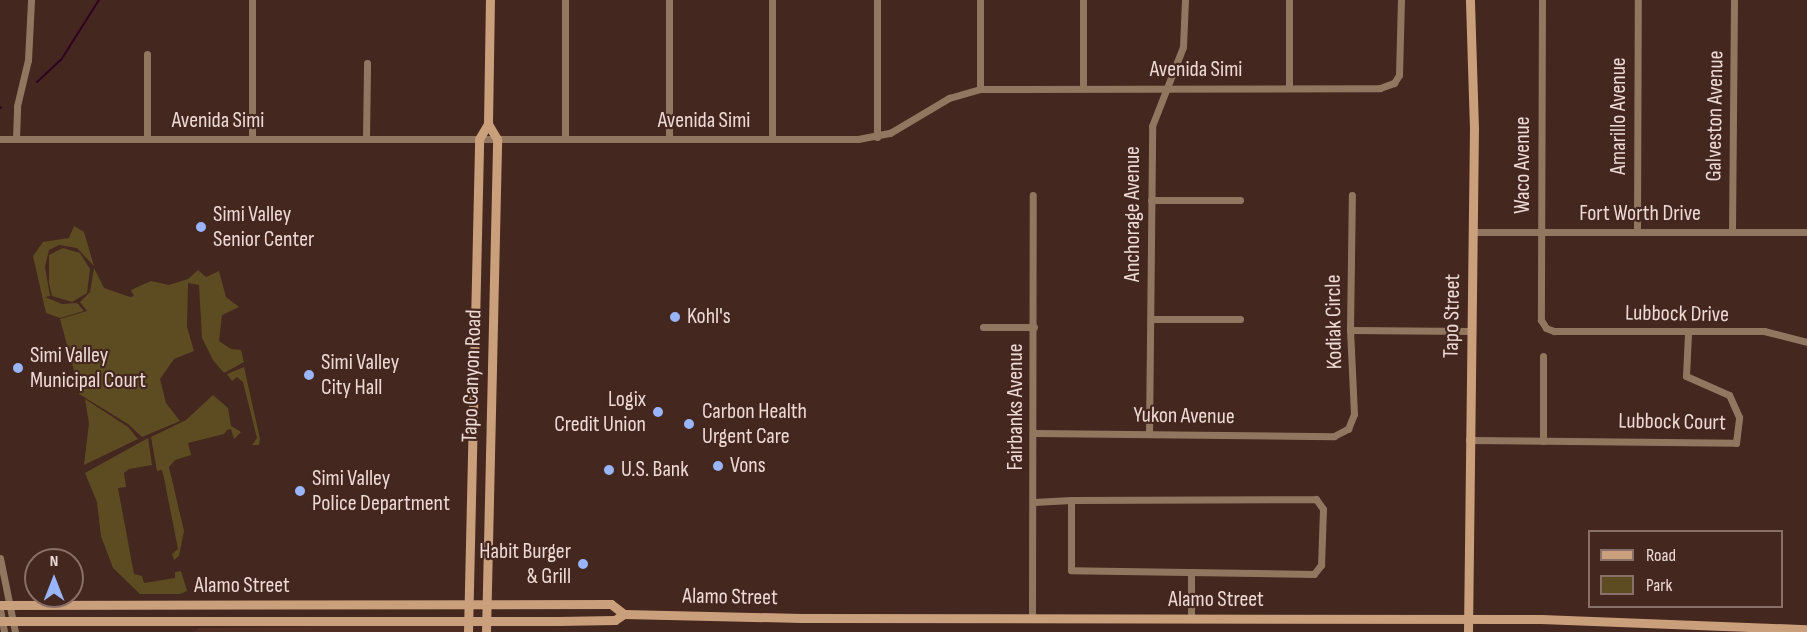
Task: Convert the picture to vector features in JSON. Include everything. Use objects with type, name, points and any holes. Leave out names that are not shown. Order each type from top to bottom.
[{"type":"main road","name":"Tapo Canyon Road","points":[[468,632],[480,139],[488,123],[490,0]]},
{"type":"main road","name":"Tapo Street","points":[[1468,632],[1472,232],[1470,0]]},
{"type":"main road","points":[[488,123],[497,139]]},
{"type":"main road","name":"Tapo Canyon Road","points":[[486,632],[497,139]]},
{"type":"main road","name":"Alamo Street","points":[[0,605],[611,604],[624,614]]},
{"type":"main road","name":"Alamo Street","points":[[1,621],[615,620],[624,614],[1032,619],[1468,619],[1807,629]]},
{"type":"street","points":[[16,139],[17,106],[28,60],[31,0]]},
{"type":"street","points":[[252,0],[252,139]]},
{"type":"street","points":[[565,0],[565,139]]},
{"type":"street","points":[[669,0],[669,139]]},
{"type":"street","points":[[772,0],[772,139]]},
{"type":"street","points":[[877,0],[877,137]]},
{"type":"street","points":[[980,0],[980,88]]},
{"type":"street","points":[[1083,0],[1083,88]]},
{"type":"street","name":"Anchorage Avenue","points":[[1149,434],[1152,126],[1183,47],[1185,0]]},
{"type":"street","points":[[1289,0],[1289,88]]},
{"type":"street","name":"Avenida Simi","points":[[0,139],[877,137],[904,127],[949,98],[980,88],[1380,88],[1394,83],[1401,67],[1401,0]]},
{"type":"street","name":"Waco Avenue","points":[[1542,0],[1541,320],[1546,328]]},
{"type":"street","name":"Amarillo Avenue","points":[[1637,232],[1638,0]]},
{"type":"street","name":"Galveston Avenue","points":[[1732,231],[1734,0]]},
{"type":"street","points":[[147,54],[147,139]]},
{"type":"street","points":[[366,139],[367,63]]},
{"type":"street","name":"Fairbanks Avenue","points":[[1032,619],[1033,195]]},
{"type":"street","name":"Kodiak Circle","points":[[1334,436],[1348,429],[1354,414],[1350,330],[1352,195]]},
{"type":"street","points":[[1151,200],[1240,200]]},
{"type":"street","name":"Fort Worth Drive","points":[[1472,232],[1807,232]]},
{"type":"street","points":[[1151,319],[1240,319]]},
{"type":"street","points":[[983,327],[1034,327]]},
{"type":"street","name":"Lubbock Drive","points":[[1546,328],[1554,332],[1775,332],[1807,342]]},
{"type":"street","points":[[1350,330],[1471,331]]},
{"type":"street","name":"Lubbock Court","points":[[1469,440],[1736,443],[1739,417],[1729,395],[1686,376],[1688,333]]},
{"type":"street","points":[[1543,356],[1543,441]]},
{"type":"street","name":"Yukon Avenue","points":[[1034,433],[1334,436]]},
{"type":"street","points":[[1034,502],[1071,500],[1320,502],[1323,509],[1321,565],[1314,574],[1071,570],[1071,500]]},
{"type":"street","points":[[0,558],[12,605],[15,632]]},
{"type":"street","points":[[1191,572],[1191,619]]},
{"type":"street","points":[[0,609],[4,632]]},
{"type":"shaded area","points":[[465,624],[465,632],[195,632],[198,628]]},
{"type":"green space","points":[[74,226],[84,232],[94,266],[77,248],[59,245],[49,250],[45,267],[50,296],[45,297],[62,304],[77,303],[84,311],[60,318],[46,313],[33,256],[43,242],[69,238]]},
{"type":"green space","points":[[63,248],[80,253],[90,269],[87,293],[72,302],[52,296],[49,283],[49,255]]},
{"type":"green space","points":[[94,268],[104,288],[130,297],[134,296],[131,290],[151,281],[169,285],[188,279],[198,270],[206,277],[219,271],[226,297],[239,307],[222,315],[219,341],[231,349],[241,350],[244,362],[224,373],[213,360],[202,338],[199,285],[188,283],[187,327],[194,351],[174,359],[160,379],[166,403],[180,421],[142,437],[128,424],[79,394],[83,381],[76,378],[60,319],[87,311],[80,302],[90,292]]},
{"type":"green space","points":[[244,367],[260,439],[259,445],[252,445],[257,438],[243,382],[237,377],[232,381],[227,374]]},
{"type":"green space","points":[[213,395],[228,408],[231,426],[241,432],[234,439],[231,429],[224,434],[188,443],[191,455],[175,460],[169,467],[184,531],[179,556],[174,560],[172,554],[178,549],[164,478],[162,470],[157,471],[151,437],[186,420]]},
{"type":"green space","points":[[85,399],[128,427],[138,439],[84,465],[89,423]]},
{"type":"green space","points":[[148,438],[152,465],[129,469],[124,473],[126,487],[118,488],[134,574],[142,576],[144,583],[175,578],[175,572],[181,571],[187,591],[180,594],[140,594],[113,568],[101,536],[97,502],[85,473]]},
{"type":"waterway","points":[[37,82],[61,60],[99,0]]},
{"type":"place","name":"Simi Valley Senior Center","points":[[201,227]]},
{"type":"place","name":"Kohl's","points":[[675,317]]},
{"type":"place","name":"Simi Valley Municipal Court","points":[[18,368]]},
{"type":"place","name":"Simi Valley City Hall","points":[[309,375]]},
{"type":"place","name":"Logix Credit Union","points":[[658,412]]},
{"type":"place","name":"Carbon Health Urgent Care","points":[[689,424]]},
{"type":"place","name":"Vons","points":[[718,466]]},
{"type":"place","name":"U.S. Bank","points":[[609,470]]},
{"type":"place","name":"Simi Valley Police Department","points":[[300,491]]},
{"type":"place","name":"Habit Burger & Grill","points":[[583,564]]}]
